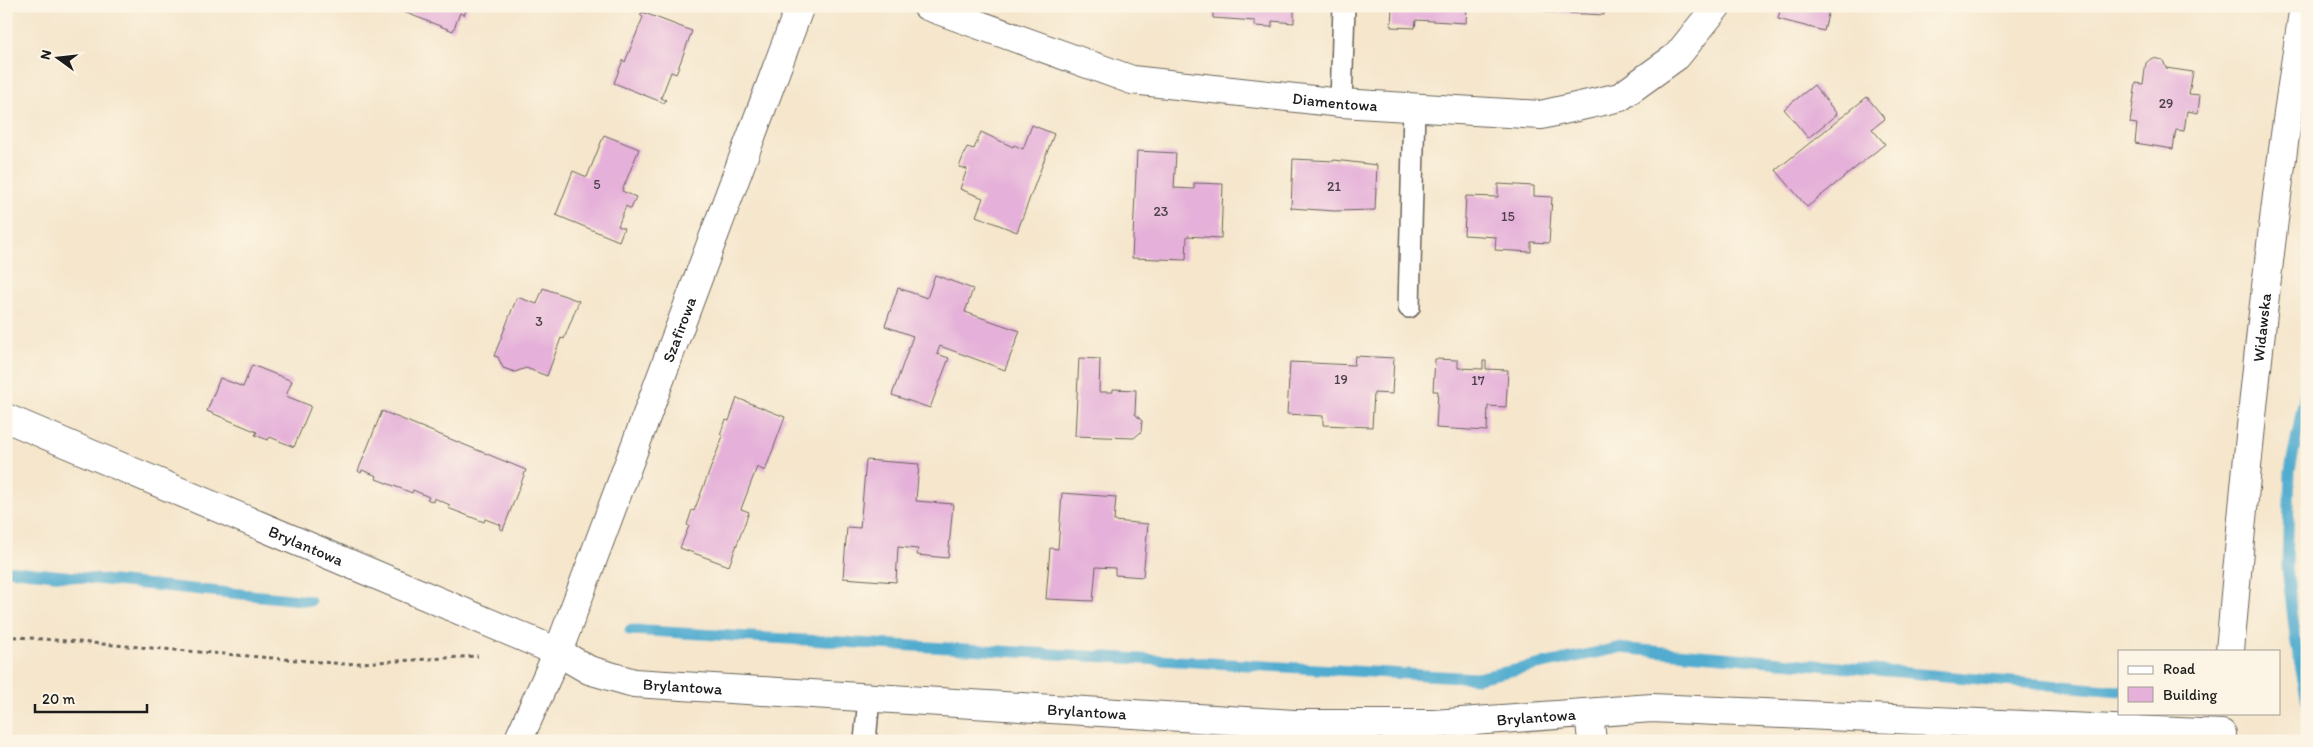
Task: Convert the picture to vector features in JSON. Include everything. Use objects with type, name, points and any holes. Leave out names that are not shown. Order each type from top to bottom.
[{"type":"street","name":"Szafirowa","points":[[518,741],[558,652],[800,6]]},
{"type":"street","name":"Diamentowa","points":[[927,6],[1132,80],[1341,103],[1541,115],[1620,97],[1677,56],[1717,6]]},
{"type":"street","name":"Widawska","points":[[2230,650],[2251,412],[2292,80],[2304,6]]},
{"type":"street","name":"Brylantowa","points":[[6,418],[558,652],[589,670],[634,683],[869,698],[1262,732],[1434,724],[1652,708],[2223,729]]},
{"type":"street","points":[[1589,713],[1592,741]]},
{"type":"lane","points":[[1341,103],[1344,6]]},
{"type":"lane","points":[[1409,307],[1414,108]]},
{"type":"lane","points":[[865,741],[869,698]]},
{"type":"path","points":[[6,636],[345,664],[480,656]]},
{"type":"building","points":[[402,6],[468,6],[464,15],[460,13],[453,31],[401,11]]},
{"type":"building","points":[[1213,6],[1302,6],[1302,8],[1294,8],[1294,23],[1272,21],[1272,27],[1255,26],[1255,21],[1213,18]]},
{"type":"building","points":[[1392,6],[1467,6],[1466,23],[1416,20],[1415,28],[1391,27]]},
{"type":"building","points":[[1523,6],[1604,6],[1604,15],[1546,12],[1546,9],[1523,8]]},
{"type":"building","points":[[1781,6],[1830,6],[1824,31],[1778,19]]},
{"type":"building","points":[[642,12],[692,31],[676,74],[671,72],[661,98],[666,100],[664,103],[614,83],[623,60],[625,62],[643,17],[640,15]]},
{"type":"building","points":[[2152,58],[2163,60],[2166,68],[2193,72],[2189,94],[2200,95],[2198,113],[2187,111],[2184,131],[2176,130],[2173,149],[2135,143],[2137,124],[2130,123],[2136,83],[2143,84],[2146,63]]},
{"type":"building","points":[[1814,85],[1837,114],[1808,138],[1784,109]]},
{"type":"building","points":[[1867,97],[1885,119],[1872,129],[1885,144],[1807,207],[1776,170]]},
{"type":"building","points":[[1032,125],[1054,134],[1017,232],[976,216],[983,198],[960,189],[967,169],[959,167],[967,147],[974,149],[981,132],[1013,147],[1014,145],[1023,149]]},
{"type":"building","points":[[604,135],[639,149],[622,191],[636,197],[631,209],[626,206],[618,226],[624,228],[619,241],[556,215],[573,171],[587,177]]},
{"type":"building","points":[[1137,151],[1176,153],[1174,188],[1194,189],[1194,183],[1223,184],[1221,238],[1187,236],[1186,260],[1132,258]]},
{"type":"building","points":[[1293,159],[1334,160],[1377,165],[1375,210],[1334,211],[1291,208]]},
{"type":"building","points":[[1498,184],[1534,186],[1534,196],[1552,197],[1549,243],[1531,242],[1531,252],[1495,250],[1496,237],[1464,235],[1466,196],[1498,197]]},
{"type":"building","points":[[935,275],[973,289],[965,312],[1020,331],[1005,370],[940,346],[937,354],[949,358],[930,408],[892,395],[913,336],[885,326],[898,288],[927,298]]},
{"type":"building","points":[[543,288],[579,301],[564,339],[561,338],[547,376],[526,368],[515,372],[503,368],[498,357],[494,356],[517,297],[537,304]]},
{"type":"building","points":[[1355,356],[1394,358],[1392,394],[1374,393],[1372,427],[1323,425],[1323,416],[1287,414],[1290,362],[1354,365]]},
{"type":"building","points":[[1079,358],[1100,359],[1099,392],[1113,392],[1113,389],[1136,390],[1135,414],[1142,421],[1141,432],[1134,438],[1075,436]]},
{"type":"building","points":[[1435,359],[1458,360],[1458,368],[1483,369],[1483,361],[1486,361],[1486,369],[1508,370],[1506,407],[1488,406],[1487,431],[1436,428],[1438,391],[1433,391]]},
{"type":"building","points":[[252,365],[292,381],[286,396],[311,406],[294,447],[270,437],[268,440],[255,435],[257,432],[207,411],[220,378],[243,387]]},
{"type":"building","points":[[737,398],[785,417],[765,471],[757,467],[741,509],[749,512],[729,566],[680,548],[689,526],[687,525],[692,510],[694,511],[723,436],[720,434],[726,420],[729,421]]},
{"type":"building","points":[[382,411],[526,470],[503,530],[500,529],[501,525],[485,519],[484,522],[448,508],[450,505],[434,498],[433,502],[427,499],[429,497],[413,490],[412,493],[376,479],[377,476],[362,470],[361,473],[358,471]]},
{"type":"building","points":[[866,460],[919,464],[916,501],[953,504],[948,558],[917,555],[918,549],[898,547],[896,582],[843,578],[847,527],[860,528]]},
{"type":"building","points":[[1062,493],[1116,497],[1114,521],[1148,524],[1143,577],[1115,575],[1115,568],[1096,567],[1093,601],[1046,599],[1050,548],[1058,549]]},
{"type":"waterway","points":[[2307,382],[2290,471],[2287,567],[2296,644],[2307,701]]},
{"type":"waterway","points":[[6,570],[310,601]]},
{"type":"waterway","points":[[630,630],[1477,678],[1618,648],[2118,691]]}]
